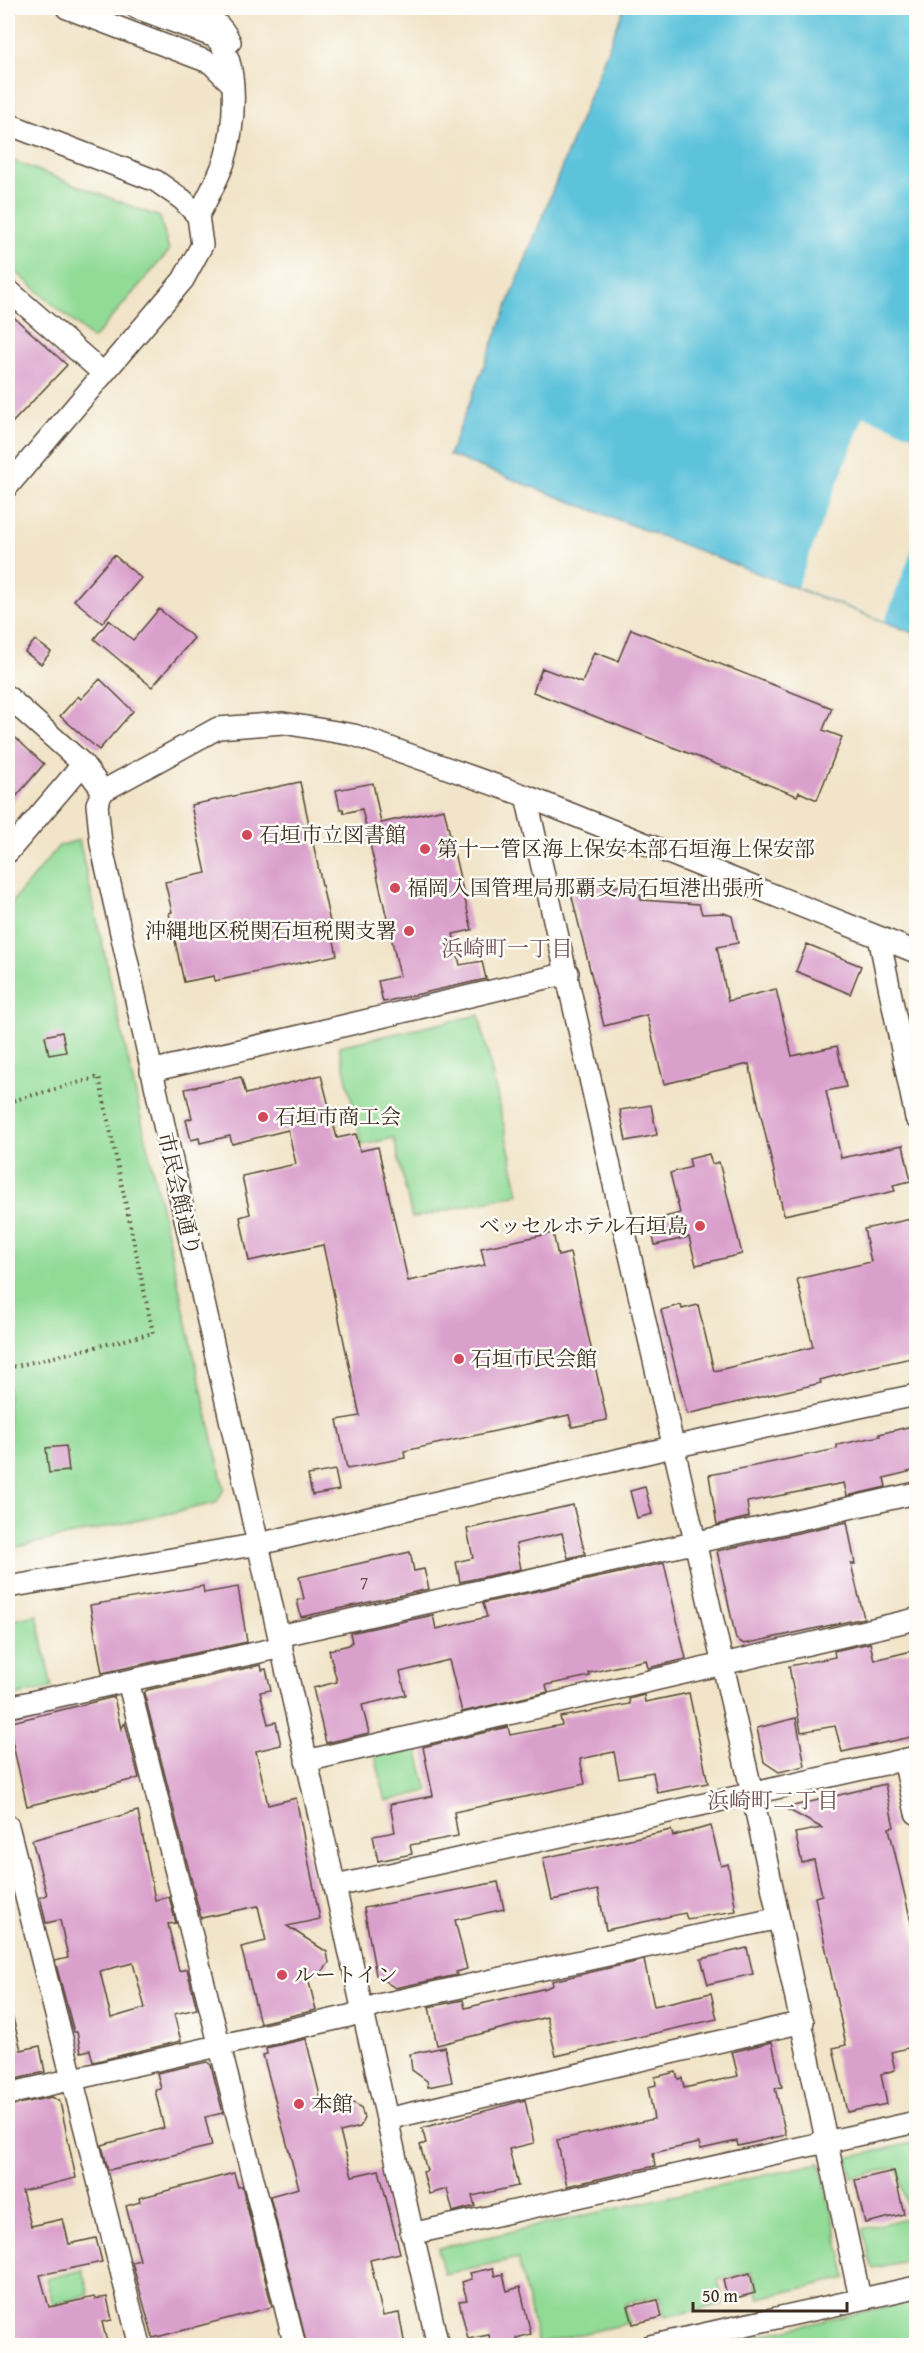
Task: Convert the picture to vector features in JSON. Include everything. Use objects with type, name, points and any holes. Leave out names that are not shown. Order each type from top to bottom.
[{"type":"street","points":[[67,8],[211,63],[232,79]]},
{"type":"street","points":[[137,8],[215,38],[224,45],[232,79]]},
{"type":"street","points":[[8,486],[183,280],[202,245],[198,216],[215,186],[224,160],[232,79],[231,45],[226,32],[211,18],[192,8]]},
{"type":"street","points":[[8,124],[156,182],[170,189],[198,216]]},
{"type":"street","points":[[8,290],[103,373]]},
{"type":"street","points":[[8,697],[83,764],[103,791],[218,728],[283,723],[354,735],[526,796],[916,952]]},
{"type":"street","points":[[8,852],[83,764]]},
{"type":"street","name":"市民会館通り","points":[[103,791],[97,804],[101,844],[336,1886],[411,2234],[438,2346]]},
{"type":"street","points":[[526,796],[568,973],[672,1447],[752,1793],[860,2298]]},
{"type":"street","points":[[879,937],[916,1118]]},
{"type":"street","points":[[151,1071],[568,973]]},
{"type":"street","points":[[8,1587],[259,1544],[672,1447],[916,1395]]},
{"type":"street","points":[[8,1707],[128,1681],[695,1542],[916,1493]]},
{"type":"street","points":[[306,1761],[916,1620]]},
{"type":"street","points":[[128,1681],[295,2346]]},
{"type":"street","points":[[336,1886],[910,1758],[916,1813]]},
{"type":"street","points":[[8,1826],[140,2346]]},
{"type":"street","points":[[8,2094],[220,2046],[363,2011],[378,2005],[779,1918]]},
{"type":"street","points":[[387,2119],[802,2022]]},
{"type":"street","points":[[411,2234],[916,2122]]},
{"type":"street","points":[[650,2346],[916,2287]]},
{"type":"path","points":[[8,1102],[99,1077],[153,1333],[8,1368]]},
{"type":"green space","points":[[8,159],[160,217],[169,251],[93,339],[8,265]]},
{"type":"green space","points":[[79,840],[224,1489],[216,1503],[8,1549],[8,907],[59,846]]},
{"type":"green space","points":[[479,1015],[519,1194],[412,1218],[394,1138],[362,1145],[339,1046]]},
{"type":"green space","points":[[37,1615],[52,1688],[8,1697],[8,1621]]},
{"type":"green space","points":[[416,1745],[428,1791],[386,1801],[375,1755]]},
{"type":"green space","points":[[916,2142],[916,2259],[872,2268],[862,2229],[910,2217],[897,2167],[852,2178],[847,2158]]},
{"type":"green space","points":[[820,2163],[847,2278],[759,2298],[752,2272],[718,2280],[724,2304],[665,2317],[659,2296],[625,2304],[629,2323],[538,2344],[518,2258],[444,2274],[438,2248]]},
{"type":"green space","points":[[83,2270],[89,2295],[53,2304],[46,2279]]},
{"type":"green space","points":[[916,2300],[916,2345],[717,2345]]},
{"type":"water","points":[[624,8],[916,8],[916,634],[449,455]]},
{"type":"pier","points":[[864,416],[916,437],[916,539],[885,621],[797,587]]},
{"type":"building","points":[[8,312],[67,365],[8,427]]},
{"type":"building","points":[[114,555],[141,578],[102,623],[74,600]]},
{"type":"building","points":[[159,609],[194,638],[152,687],[94,639],[109,620],[133,640]]},
{"type":"building","points":[[631,629],[832,708],[823,730],[842,737],[817,800],[799,792],[797,796],[533,692],[542,668],[582,683],[594,652],[618,661]]},
{"type":"building","points":[[35,640],[51,652],[41,664],[25,652]]},
{"type":"building","points":[[100,679],[133,711],[99,750],[60,716],[78,696],[81,699]]},
{"type":"building","points":[[8,731],[44,764],[8,806]]},
{"type":"building","points":[[300,782],[337,955],[215,981],[214,976],[184,982],[169,913],[172,912],[165,882],[206,873],[191,805]]},
{"type":"building","points":[[373,783],[381,823],[444,809],[472,930],[453,934],[460,965],[482,961],[486,979],[383,1002],[378,981],[400,976],[362,809],[344,813],[343,809],[340,809],[336,790]]},
{"type":"building","points":[[607,881],[608,888],[638,882],[641,900],[699,904],[702,914],[724,913],[732,916],[738,943],[717,947],[728,1001],[776,989],[792,1056],[837,1046],[846,1087],[826,1091],[841,1158],[903,1145],[911,1181],[893,1185],[895,1191],[784,1215],[749,1064],[664,1084],[647,1015],[604,1026],[570,889]]},
{"type":"building","points":[[807,944],[861,966],[850,994],[796,971]]},
{"type":"building","points":[[62,1032],[66,1052],[49,1055],[45,1036]]},
{"type":"building","points":[[321,1075],[337,1138],[356,1134],[360,1151],[378,1147],[408,1281],[485,1265],[481,1248],[553,1233],[558,1256],[570,1253],[607,1420],[572,1427],[569,1415],[404,1451],[405,1458],[347,1469],[337,1420],[360,1416],[323,1245],[249,1261],[240,1217],[250,1214],[242,1176],[296,1164],[288,1130],[232,1144],[230,1136],[200,1143],[199,1138],[191,1140],[186,1120],[192,1118],[185,1089],[241,1077],[246,1094]]},
{"type":"building","points":[[651,1105],[657,1135],[626,1141],[620,1110]]},
{"type":"building","points":[[709,1154],[712,1164],[719,1162],[742,1254],[696,1265],[689,1237],[655,1245],[649,1221],[680,1213],[670,1173],[691,1167],[689,1159]]},
{"type":"building","points":[[916,1218],[916,1357],[820,1380],[821,1383],[687,1414],[661,1310],[681,1305],[682,1309],[698,1305],[714,1371],[813,1347],[797,1279],[871,1262],[864,1229]]},
{"type":"building","points":[[916,1425],[916,1470],[884,1478],[886,1487],[847,1496],[844,1483],[747,1502],[749,1517],[717,1525],[709,1475],[837,1449],[837,1445],[880,1436],[879,1434]]},
{"type":"building","points":[[66,1446],[69,1471],[49,1473],[46,1448]]},
{"type":"building","points":[[335,1470],[339,1490],[312,1495],[308,1475]]},
{"type":"building","points":[[645,1487],[652,1514],[637,1518],[630,1491]]},
{"type":"building","points":[[573,1505],[585,1554],[568,1558],[562,1533],[516,1544],[521,1569],[460,1582],[456,1562],[473,1558],[467,1529]]},
{"type":"building","points":[[847,1522],[855,1564],[851,1564],[864,1618],[744,1644],[736,1639],[717,1551]]},
{"type":"building","points":[[410,1552],[414,1571],[424,1569],[429,1589],[301,1617],[297,1600],[304,1599],[299,1577]]},
{"type":"building","points":[[664,1563],[686,1659],[648,1668],[646,1660],[589,1673],[590,1676],[546,1685],[548,1692],[462,1712],[449,1660],[400,1672],[406,1695],[362,1705],[369,1733],[326,1743],[313,1688],[337,1682],[329,1650],[349,1645],[352,1642],[350,1633],[433,1615],[436,1629],[487,1617],[483,1603]]},
{"type":"building","points":[[203,1586],[204,1593],[238,1587],[247,1642],[102,1673],[90,1605]]},
{"type":"building","points":[[870,1643],[874,1660],[916,1650],[916,1736],[842,1752],[835,1726],[801,1732],[789,1666],[835,1657],[834,1651]]},
{"type":"building","points":[[261,1665],[262,1670],[266,1669],[271,1690],[260,1692],[268,1724],[276,1722],[281,1745],[256,1751],[268,1805],[296,1798],[320,1919],[287,1926],[327,1952],[329,1963],[322,1971],[307,1974],[316,2010],[260,2023],[241,1947],[266,1941],[258,1906],[201,1918],[144,1693],[147,1690]]},
{"type":"building","points":[[689,1693],[708,1783],[657,1793],[653,1772],[619,1778],[614,1752],[580,1759],[585,1784],[454,1812],[458,1836],[410,1845],[412,1854],[378,1861],[373,1836],[395,1832],[390,1804],[433,1796],[423,1747],[508,1727],[510,1735],[562,1725],[560,1717],[630,1704],[629,1699],[644,1695],[645,1702]]},
{"type":"building","points":[[114,1697],[121,1729],[125,1723],[139,1778],[27,1806],[8,1723]]},
{"type":"building","points":[[796,1718],[805,1766],[779,1772],[764,1762],[757,1728]]},
{"type":"building","points":[[885,1784],[894,1827],[889,1828],[916,1943],[916,2046],[891,2052],[895,2070],[881,2074],[887,2104],[847,2112],[833,2048],[846,2045],[815,1897],[822,1895],[814,1860],[802,1863],[795,1833],[822,1828],[785,1808]]},
{"type":"building","points":[[138,1811],[155,1900],[169,1897],[176,1923],[168,1924],[179,1971],[187,1969],[197,2009],[174,2014],[181,2041],[93,2062],[90,2050],[81,2052],[55,1961],[68,1958],[60,1920],[46,1923],[40,1897],[47,1895],[32,1840]],"holes":[[[133,1963],[145,2008],[111,2018],[100,1971]]]},
{"type":"building","points":[[711,1826],[721,1866],[728,1864],[736,1911],[687,1919],[685,1913],[606,1930],[598,1890],[552,1900],[543,1858],[671,1830],[673,1836]]},
{"type":"building","points":[[498,1882],[504,1909],[455,1920],[467,1969],[456,1972],[457,1975],[395,1988],[376,1975],[364,1908]]},
{"type":"building","points":[[747,1948],[753,1974],[708,1984],[701,1959]]},
{"type":"building","points":[[644,1960],[654,2006],[711,1993],[717,2019],[556,2056],[547,2017],[437,2045],[429,2007],[463,2000],[465,2008],[546,1988],[553,1985],[552,1981]]},
{"type":"building","points":[[8,2018],[13,2018],[21,2050],[40,2046],[45,2072],[8,2081]]},
{"type":"building","points":[[306,2039],[323,2108],[349,2101],[361,2107],[364,2118],[360,2127],[340,2132],[352,2176],[379,2170],[400,2253],[370,2260],[383,2316],[399,2313],[405,2346],[307,2346],[270,2196],[299,2188],[263,2055],[267,2054],[266,2048]]},
{"type":"building","points":[[772,2042],[782,2087],[775,2088],[786,2135],[738,2146],[737,2141],[701,2149],[699,2143],[653,2153],[655,2166],[567,2186],[557,2140],[654,2119],[648,2087],[656,2085],[655,2077],[676,2072],[678,2079],[682,2078],[684,2088],[738,2076],[732,2052]]},
{"type":"building","points":[[445,2047],[452,2082],[428,2087],[427,2081],[412,2070],[410,2054]]},
{"type":"building","points":[[207,2062],[211,2065],[223,2113],[205,2117],[212,2146],[108,2170],[102,2145],[164,2128],[155,2090],[161,2089],[157,2073]]},
{"type":"building","points":[[52,2097],[60,2102],[76,2178],[22,2191],[31,2226],[63,2219],[69,2244],[96,2238],[102,2262],[40,2275],[49,2307],[94,2297],[95,2299],[107,2297],[112,2320],[102,2322],[108,2346],[12,2346],[8,2328],[8,2106]]},
{"type":"building","points":[[525,2100],[534,2143],[509,2149],[518,2186],[472,2196],[475,2206],[453,2212],[447,2189],[429,2194],[423,2172],[427,2171],[420,2145],[426,2143],[422,2128]]},
{"type":"building","points":[[894,2171],[904,2214],[865,2223],[855,2180]]},
{"type":"building","points":[[234,2173],[238,2187],[242,2186],[272,2307],[153,2338],[132,2262],[140,2260],[126,2206],[140,2202],[139,2198]]},
{"type":"building","points":[[493,2268],[495,2276],[503,2274],[507,2291],[520,2287],[531,2334],[516,2338],[518,2346],[491,2346],[489,2335],[468,2339],[459,2301],[467,2300],[462,2282],[472,2279],[470,2273]]},
{"type":"building","points":[[750,2273],[755,2293],[728,2300],[723,2280]]},
{"type":"building","points":[[658,2300],[662,2317],[633,2324],[628,2306]]},
{"type":"place","name":"石垣市立図書館","points":[[247,835]]},
{"type":"place","name":"第十一管区海上保安本部石垣海上保安部","points":[[425,849]]},
{"type":"place","name":"福岡入国管理局那覇支局石垣港出張所","points":[[395,888]]},
{"type":"place","name":"沖縄地区税関石垣税関支署","points":[[409,931]]},
{"type":"place","name":"石垣市商工会","points":[[263,1117]]},
{"type":"place","name":"ベッセルホテル石垣島","points":[[700,1226]]},
{"type":"place","name":"石垣市民会館","points":[[459,1359]]},
{"type":"place","name":"ルートイン","points":[[282,1975]]},
{"type":"place","name":"本館","points":[[299,2104]]},
{"type":"district","name":"浜崎町一丁目","points":[[507,948]]},
{"type":"district","name":"浜崎町二丁目","points":[[773,1800]]}]
